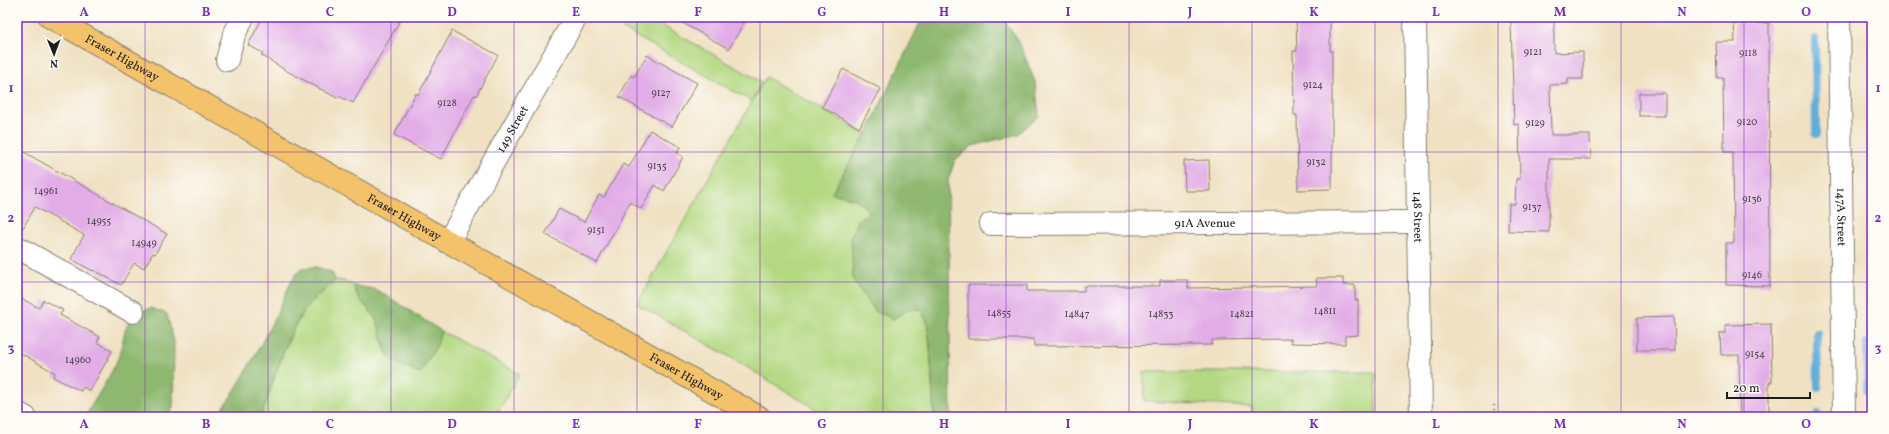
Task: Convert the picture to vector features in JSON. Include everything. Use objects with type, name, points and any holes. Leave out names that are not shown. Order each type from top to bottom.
[{"type":"main road","name":"Fraser Highway","points":[[50,17],[759,417]]},
{"type":"street","points":[[227,60],[234,35],[244,17]]},
{"type":"street","name":"149 Street","points":[[448,242],[576,17]]},
{"type":"street","name":"148 Street","points":[[1414,17],[1421,417]]},
{"type":"street","name":"147A Street","points":[[1839,17],[1844,417]]},
{"type":"street","name":"91A Avenue","points":[[991,224],[1418,222]]},
{"type":"street","points":[[17,247],[133,312]]},
{"type":"street","points":[[17,413],[25,417]]},
{"type":"path","points":[[1494,405],[1494,417]]},
{"type":"green space","points":[[631,17],[647,17],[762,82],[751,101],[623,29]]},
{"type":"green space","points":[[923,17],[1002,17],[1019,42],[1035,82],[1039,116],[1018,134],[972,146],[955,160],[948,180],[951,417],[934,417],[930,345],[927,321],[920,309],[909,309],[893,319],[875,311],[853,280],[851,236],[859,219],[870,212],[855,199],[832,193],[866,134]]},
{"type":"green space","points":[[766,77],[866,134],[832,193],[855,199],[870,212],[893,319],[909,309],[920,309],[927,321],[930,345],[934,417],[829,417],[737,361],[637,304]]},
{"type":"green space","points":[[316,267],[332,272],[335,280],[308,306],[300,317],[281,359],[261,417],[217,417],[254,357],[296,274],[301,268]]},
{"type":"green space","points":[[335,280],[345,281],[354,286],[360,299],[376,320],[387,354],[390,358],[400,364],[420,372],[435,348],[441,331],[520,374],[495,417],[261,417],[281,359],[300,317],[308,306]]},
{"type":"green space","points":[[354,286],[374,289],[441,331],[437,345],[420,373],[405,367],[390,358],[385,349],[374,316],[360,299]]},
{"type":"green space","points":[[151,308],[167,314],[174,342],[173,406],[169,417],[85,417],[116,363],[120,354],[128,323],[140,312]]},
{"type":"green space","points":[[1144,372],[1376,372],[1376,417],[1252,417],[1252,407],[1144,401]]},
{"type":"building","points":[[263,17],[402,17],[353,103],[338,96],[337,98],[287,71],[261,55],[263,53],[248,45]]},
{"type":"building","points":[[672,17],[747,17],[729,49]]},
{"type":"building","points":[[1296,17],[1330,17],[1330,51],[1332,51],[1332,189],[1298,190],[1297,115],[1294,115],[1293,51],[1297,51]]},
{"type":"building","points":[[1554,21],[1554,53],[1583,52],[1583,79],[1568,79],[1568,84],[1550,85],[1551,135],[1590,135],[1591,159],[1549,159],[1549,232],[1508,231],[1509,204],[1515,204],[1516,179],[1520,179],[1519,124],[1514,125],[1511,22]]},
{"type":"building","points":[[1734,23],[1769,23],[1770,286],[1726,285],[1726,243],[1734,243],[1733,152],[1724,152],[1723,78],[1717,78],[1716,42],[1735,42]]},
{"type":"building","points":[[452,31],[498,55],[476,96],[474,95],[441,159],[394,135],[416,93],[418,95]]},
{"type":"building","points":[[647,55],[697,83],[672,127],[619,97],[631,75],[634,77]]},
{"type":"building","points":[[843,69],[881,89],[859,128],[822,107]]},
{"type":"building","points":[[1639,93],[1665,93],[1665,116],[1639,116]]},
{"type":"building","points":[[650,130],[680,147],[677,153],[683,157],[664,191],[655,185],[641,209],[630,202],[597,263],[545,234],[559,209],[584,222],[599,195],[604,197],[623,164],[629,167]]},
{"type":"building","points":[[17,148],[167,234],[155,254],[153,253],[144,268],[134,263],[121,285],[71,259],[84,235],[35,207],[19,235],[17,235]]},
{"type":"building","points":[[1209,160],[1210,191],[1185,191],[1184,161]]},
{"type":"building","points":[[1316,278],[1343,278],[1343,285],[1355,285],[1355,300],[1358,300],[1358,335],[1345,336],[1345,344],[1291,343],[1291,339],[1212,340],[1212,345],[1034,346],[1034,339],[968,339],[968,285],[1027,285],[1027,291],[1084,291],[1084,286],[1160,286],[1160,280],[1188,280],[1188,288],[1317,286]]},
{"type":"building","points":[[17,296],[39,308],[43,300],[63,310],[60,315],[100,337],[97,342],[112,351],[90,391],[83,387],[81,391],[53,377],[55,373],[17,351]]},
{"type":"building","points":[[1674,317],[1675,350],[1637,350],[1637,318]]},
{"type":"building","points":[[1771,324],[1772,382],[1769,382],[1769,417],[1740,417],[1739,355],[1721,355],[1720,333],[1725,333],[1725,325]]},
{"type":"waterway","points":[[1815,39],[1816,134]]},
{"type":"waterway","points":[[1817,333],[1818,387]]},
{"type":"waterway","points":[[1867,344],[1867,391]]}]
